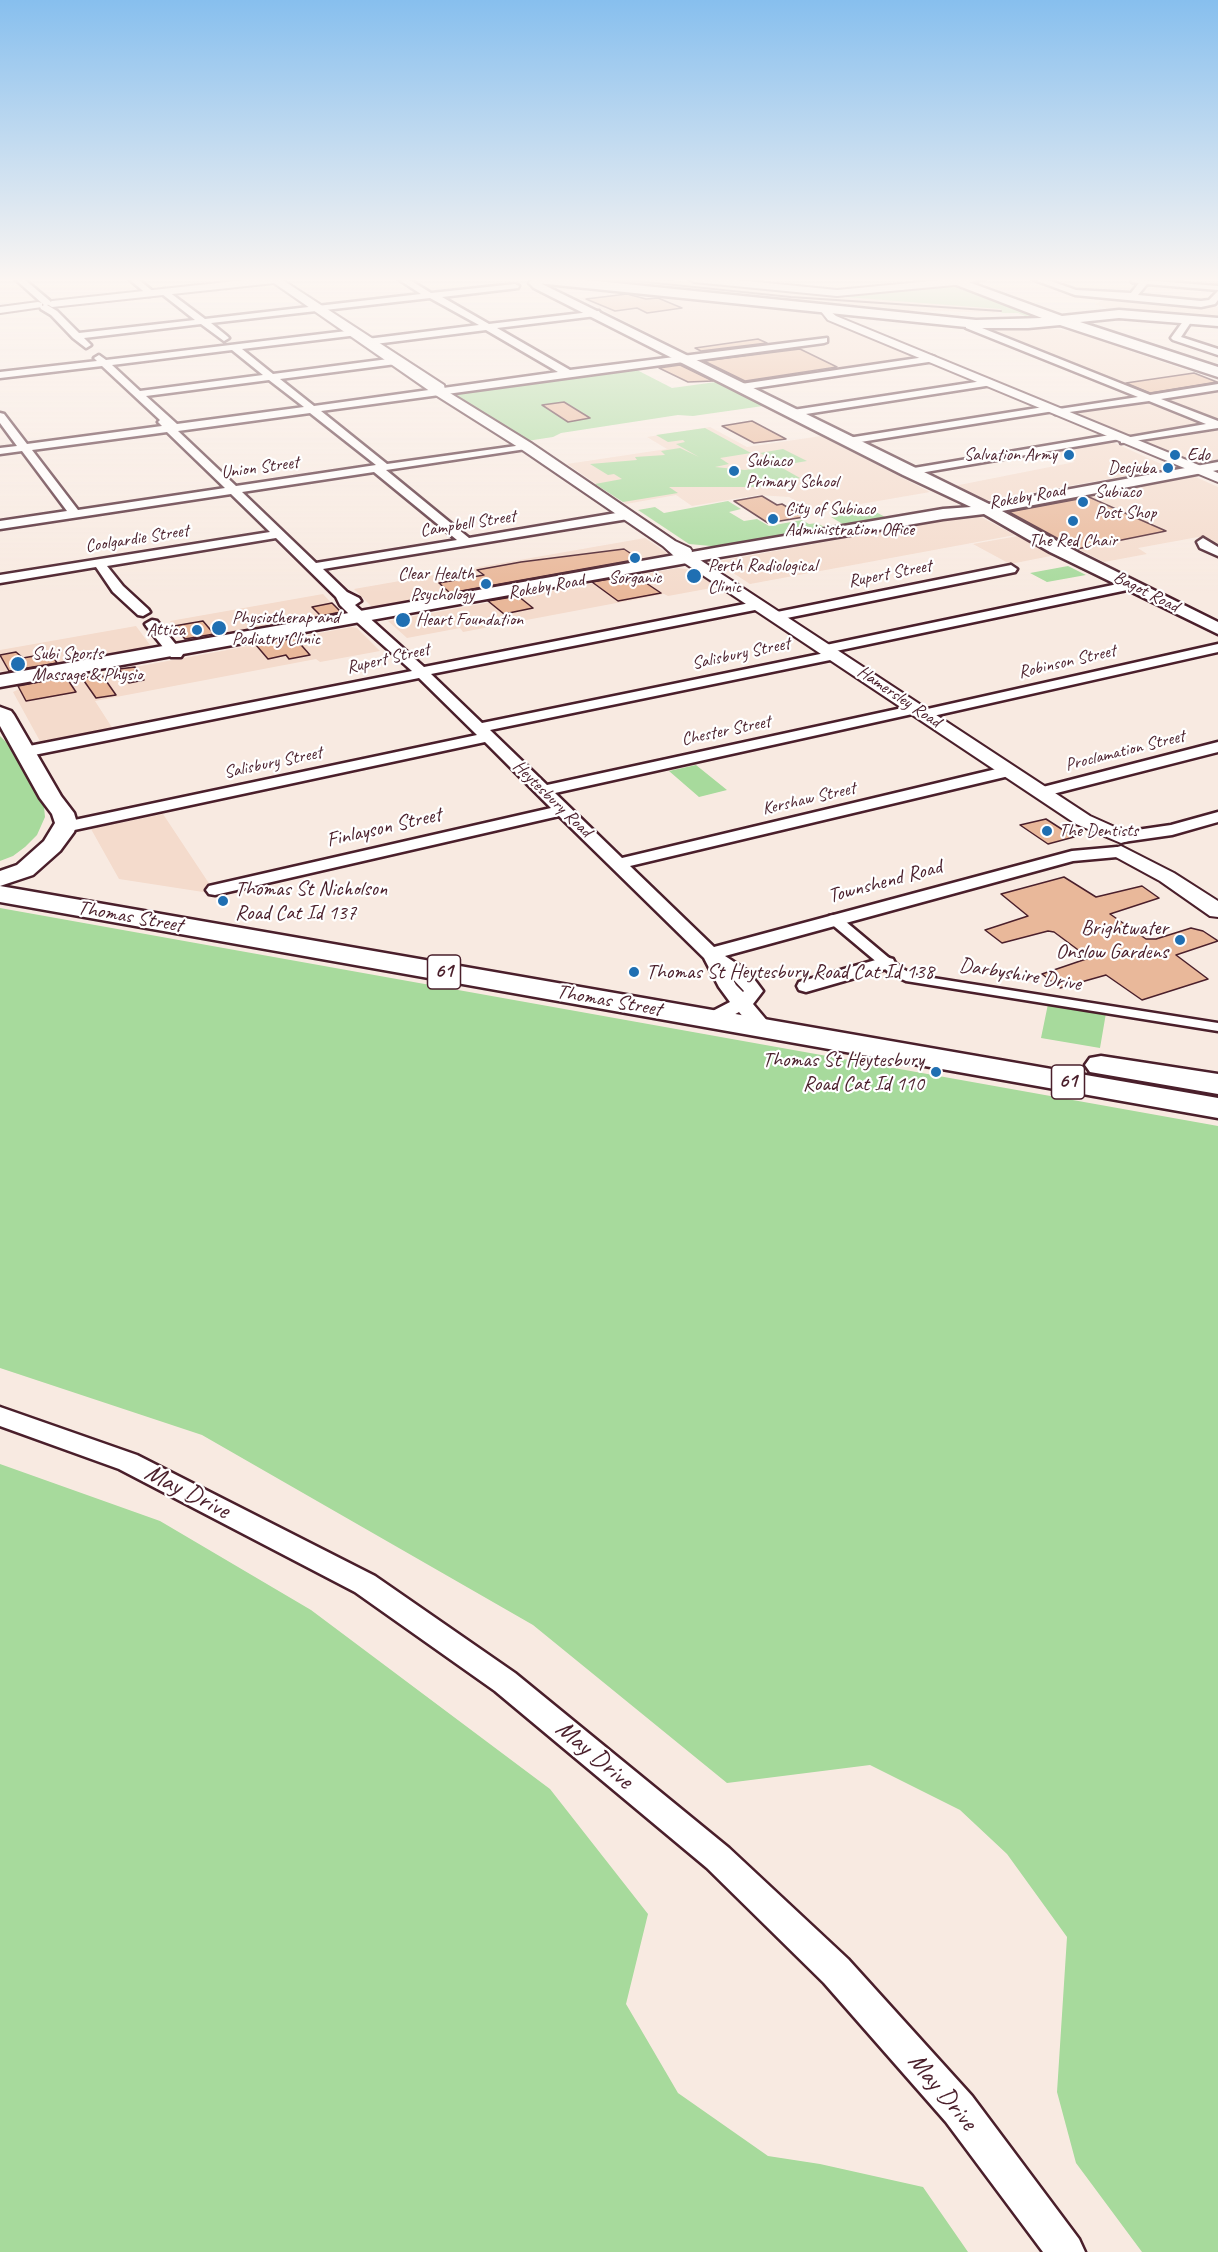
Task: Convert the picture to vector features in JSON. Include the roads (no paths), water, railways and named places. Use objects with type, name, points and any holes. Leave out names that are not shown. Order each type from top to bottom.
[{"type":"main road","name":"Bagot Road","points":[[735,384],[1218,629]]},
{"type":"main road","name":"Rokeby Road","points":[[0,681],[367,618],[1218,465]]},
{"type":"main road","name":"Rokeby Road","points":[[0,687],[175,652]]},
{"type":"main road","points":[[0,693],[8,707],[2,714],[51,798],[63,813],[65,827],[52,846],[25,870],[5,883]]},
{"type":"main road","points":[[5,883],[9,867],[36,844],[46,832],[51,818],[51,798]]},
{"type":"main road","name":"Thomas Street","points":[[5,883],[744,1002],[1218,1084]]},
{"type":"main road","name":"Thomas Street","points":[[5,883],[764,1029],[1218,1108]]},
{"type":"street","name":"Heytesbury Road","points":[[127,384],[314,567],[342,595],[345,602],[367,618],[385,640],[394,645],[422,672],[710,954],[725,977],[728,987],[744,1002],[764,1029]]},
{"type":"street","points":[[137,394],[216,384]]},
{"type":"street","points":[[281,384],[467,542]]},
{"type":"street","name":"Hamersley Road","points":[[431,384],[628,515],[670,544],[670,548],[692,559],[1218,911]]},
{"type":"street","points":[[0,451],[497,384]]},
{"type":"street","points":[[741,387],[761,384]]},
{"type":"street","points":[[793,413],[982,384]]},
{"type":"street","points":[[992,384],[1218,480]]},
{"type":"street","points":[[1115,384],[1218,425]]},
{"type":"street","points":[[848,441],[1218,387]]},
{"type":"street","points":[[0,416],[75,514]]},
{"type":"street","points":[[908,472],[1218,425]]},
{"type":"street","name":"Union Street","points":[[0,525],[526,446]]},
{"type":"street","name":"Campbell Street","points":[[314,567],[628,515]]},
{"type":"street","name":"Coolgardie Street","points":[[0,579],[280,534]]},
{"type":"street","points":[[1203,542],[1204,545],[1218,552]]},
{"type":"street","points":[[99,563],[118,589],[143,612]]},
{"type":"street","name":"Rupert Street","points":[[777,616],[1011,569]]},
{"type":"street","name":"Salisbury Street","points":[[65,827],[1132,585]]},
{"type":"street","name":"Rupert Street","points":[[24,752],[408,677],[434,668],[760,605]]},
{"type":"street","points":[[152,624],[175,652]]},
{"type":"street","name":"Robinson Street","points":[[920,711],[1218,648]]},
{"type":"street","name":"Chester Street","points":[[543,791],[920,711]]},
{"type":"street","name":"Proclamation Street","points":[[1041,792],[1218,747]]},
{"type":"street","name":"Kershaw Street","points":[[618,864],[1009,771]]},
{"type":"street","name":"Finlayson Street","points":[[215,890],[562,810]]},
{"type":"street","name":"Townshend Road","points":[[710,954],[1218,817]]},
{"type":"street","name":"Darbyshire Drive","points":[[834,919],[904,976],[926,982],[1218,1027]]},
{"type":"street","points":[[806,986],[886,963]]},
{"type":"street","points":[[712,1019],[744,1002]]},
{"type":"street","name":"May Drive","points":[[0,1416],[128,1462],[365,1584],[505,1682],[718,1858],[836,1971],[958,2109],[1066,2252]]},
{"type":"place","name":"Salvation Army","points":[[1069,455]]},
{"type":"place","name":"Edo","points":[[1175,455]]},
{"type":"place","name":"Decjuba","points":[[1168,468]]},
{"type":"place","name":"Subiaco Primary School","points":[[734,471]]},
{"type":"place","name":"Subiaco Post Shop","points":[[1083,502]]},
{"type":"place","name":"City of Subiaco Administration Office","points":[[773,519]]},
{"type":"place","name":"The Red Chair","points":[[1073,521]]},
{"type":"place","name":"Sorganic","points":[[635,558]]},
{"type":"place","name":"Perth Radiological Clinic","points":[[694,576]]},
{"type":"place","name":"Clear Health Psychology","points":[[486,584]]},
{"type":"place","name":"Heart Foundation","points":[[403,620]]},
{"type":"place","name":"Physiotherap and Podiatry Clinic","points":[[219,628]]},
{"type":"place","name":"Attica","points":[[197,630]]},
{"type":"place","name":"Subi Sports Massage & Physio","points":[[18,664]]},
{"type":"place","name":"The Dentists","points":[[1047,831]]},
{"type":"place","name":"Thomas St Nicholson Road Cat Id 137","points":[[223,901]]},
{"type":"place","name":"Brightwater Onslow Gardens","points":[[1180,940]]},
{"type":"place","name":"Thomas St Heytesbury Road Cat Id 138","points":[[634,972]]},
{"type":"place","name":"Thomas St Heytesbury Road Cat Id 110","points":[[936,1072]]}]
